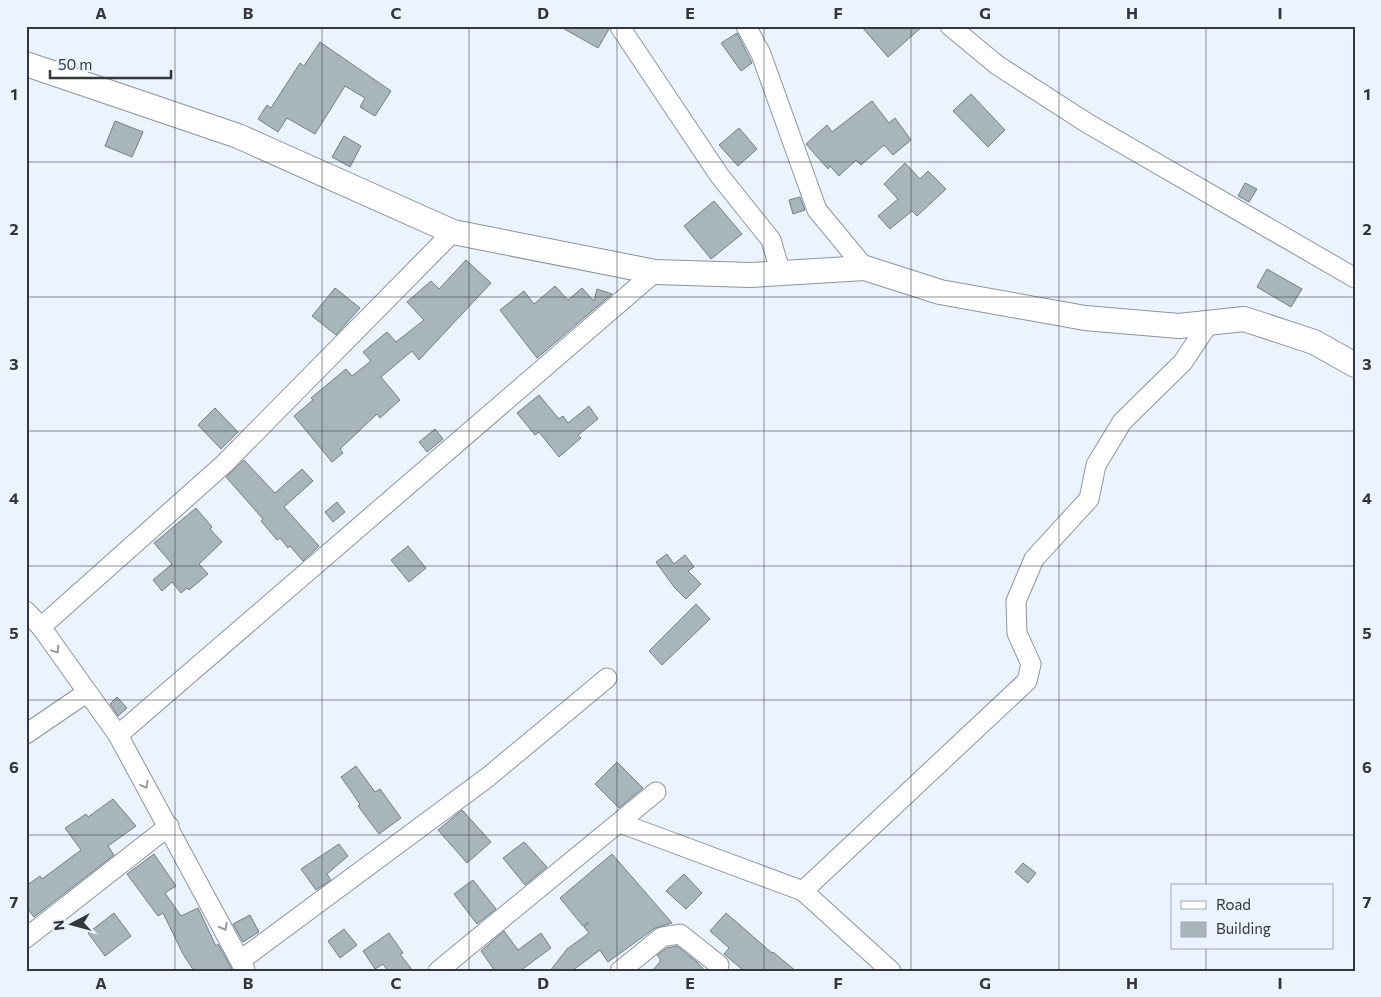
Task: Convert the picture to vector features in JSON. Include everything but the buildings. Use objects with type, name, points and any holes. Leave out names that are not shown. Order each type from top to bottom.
[{"type":"street","points":[[746,26],[761,54],[816,210],[865,268]]},
{"type":"street","points":[[950,26],[997,64],[1087,123],[1355,278]]},
{"type":"street","points":[[620,27],[719,175],[771,240],[781,274]]},
{"type":"street","points":[[26,64],[238,136],[453,232],[655,272],[751,275],[865,268],[940,292],[1085,318],[1179,326],[1244,319],[1314,342],[1355,365]]},
{"type":"street","points":[[40,627],[224,464],[453,232]]},
{"type":"street","points":[[118,735],[655,272]]},
{"type":"street","points":[[803,891],[1027,681],[1031,664],[1017,633],[1016,601],[1034,559],[1089,499],[1096,465],[1122,422],[1184,362],[1209,323]]},
{"type":"street","points":[[26,611],[40,627],[118,735],[244,965],[488,777],[607,678]]},
{"type":"street","points":[[26,734],[86,693]]},
{"type":"street","points":[[438,971],[656,792]]},
{"type":"street","points":[[620,823],[803,891],[891,971]]},
{"type":"street","points":[[26,938],[168,826]]},
{"type":"street","points":[[620,971],[662,937],[680,934],[719,965]]}]
